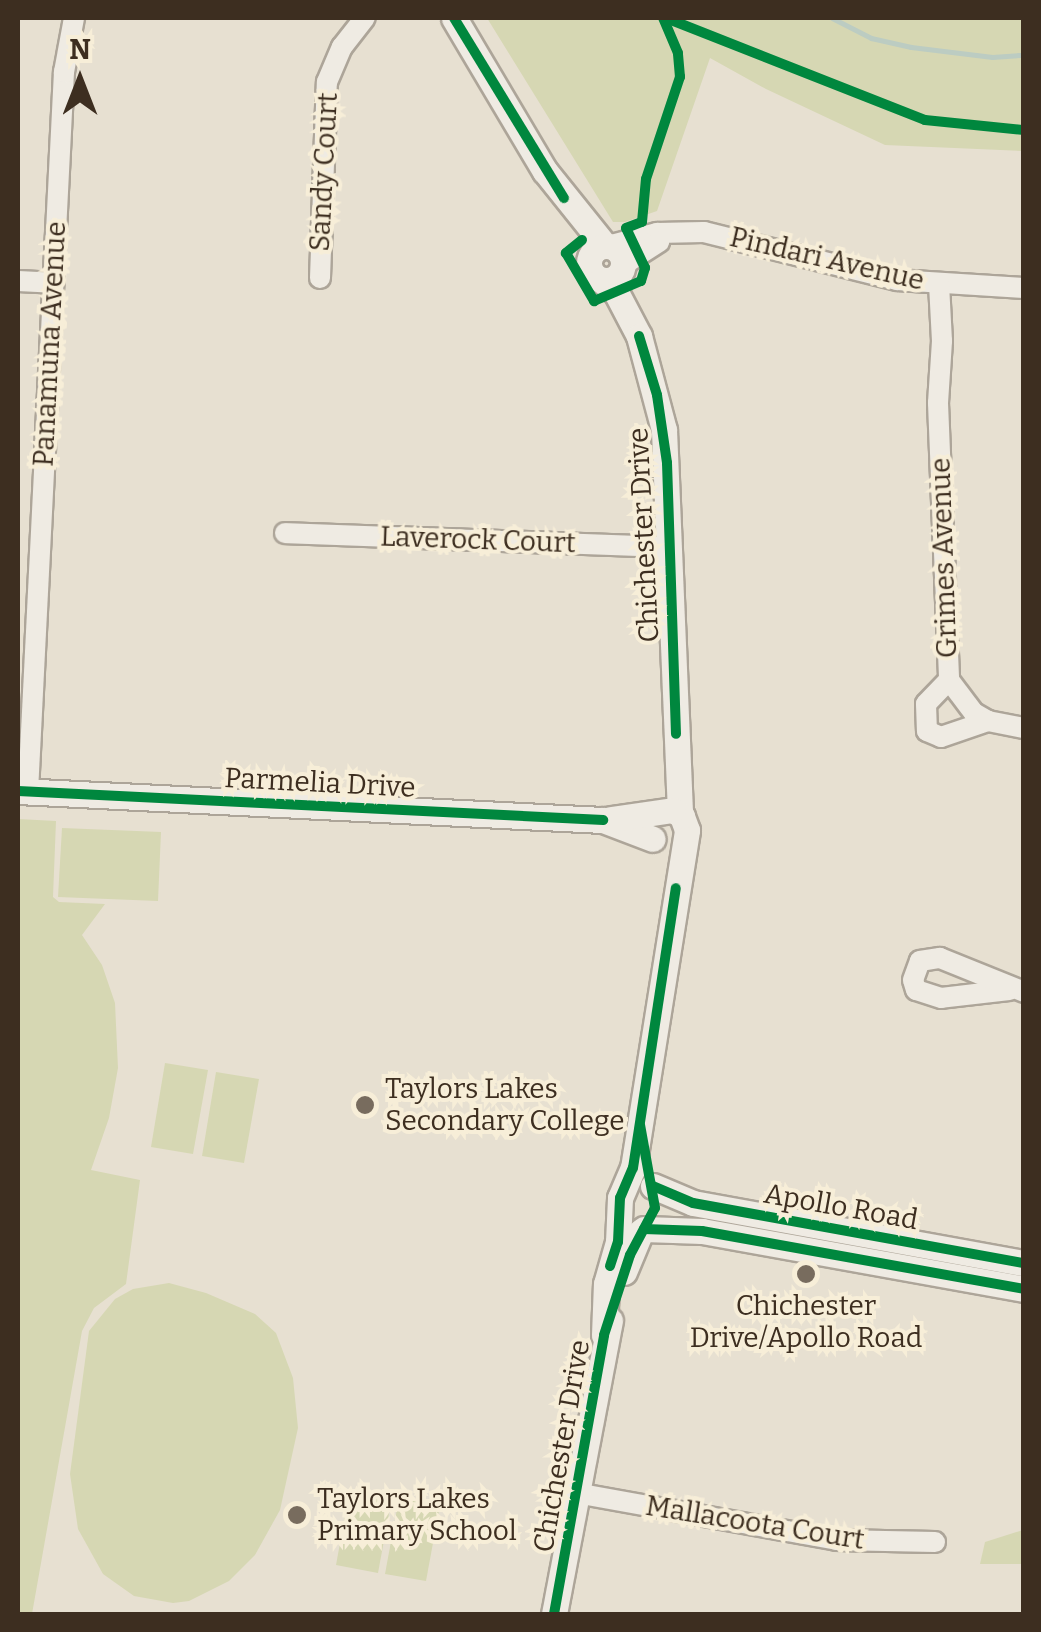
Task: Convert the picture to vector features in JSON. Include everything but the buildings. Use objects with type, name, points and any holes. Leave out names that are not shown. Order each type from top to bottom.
[{"type":"street","name":"Panamuna Avenue","points":[[23,792],[41,535],[64,72],[74,18]]},
{"type":"street","name":"Sandy Court","points":[[320,278],[327,82],[342,47],[366,18]]},
{"type":"street","name":"Chichester Drive","points":[[454,18],[564,198],[608,261],[616,292],[639,336],[664,430],[676,734],[669,818],[670,923],[640,1125],[644,1185]]},
{"type":"street","name":"Pindari Avenue","points":[[608,261],[656,233],[690,232],[880,276],[946,285],[1024,288]]},
{"type":"street","points":[[18,281],[53,283]]},
{"type":"street","name":"Grimes Avenue","points":[[946,285],[938,403],[949,680],[965,705],[988,721]]},
{"type":"street","name":"Laverock Court","points":[[285,533],[670,548]]},
{"type":"street","points":[[18,534],[41,535]]},
{"type":"street","points":[[949,680],[926,704],[927,732],[941,737],[988,721],[1024,728]]},
{"type":"street","name":"Parmelia Drive","points":[[23,792],[603,820],[669,818]]},
{"type":"street","points":[[654,840],[649,829],[669,818]]},
{"type":"street","name":"Parmelia Drive","points":[[603,820],[654,840]]},
{"type":"street","name":"Chichester Drive","points":[[654,840],[667,875],[670,923]]},
{"type":"street","points":[[644,1185],[655,1208],[635,1226],[620,1198],[644,1185]]},
{"type":"street","name":"Apollo Road","points":[[644,1185],[693,1203],[1024,1263]]},
{"type":"street","name":"Chichester Drive","points":[[554,1614],[604,1336],[635,1226]]},
{"type":"street","name":"Apollo Road","points":[[635,1226],[702,1231],[1024,1289]]},
{"type":"street","name":"Mallacoota Court","points":[[576,1493],[836,1540],[935,1542]]},
{"type":"green space","points":[[487,18],[1023,18],[1023,151],[885,145],[710,58],[657,211],[613,222]]},
{"type":"green space","points":[[18,819],[56,821],[53,897],[59,902],[105,904],[82,935],[102,965],[115,1003],[118,1068],[109,1118],[91,1170],[140,1180],[126,1284],[94,1308],[82,1331],[32,1614],[18,1614]]},
{"type":"green space","points":[[62,828],[161,832],[158,901],[58,897]]},
{"type":"green space","points":[[165,1063],[208,1070],[193,1154],[151,1147]]},
{"type":"green space","points":[[216,1072],[259,1079],[244,1163],[202,1156]]},
{"type":"green space","points":[[169,1283],[206,1293],[255,1314],[276,1333],[293,1378],[298,1428],[280,1510],[255,1555],[229,1581],[189,1601],[173,1603],[134,1596],[103,1574],[78,1529],[70,1474],[89,1331],[115,1299],[133,1289]]},
{"type":"green space","points":[[350,1489],[392,1497],[378,1573],[336,1565]]},
{"type":"green space","points":[[399,1498],[440,1505],[426,1581],[385,1574]]},
{"type":"green space","points":[[1023,1530],[1023,1564],[980,1564],[985,1542]]},
{"type":"waterway","points":[[832,18],[871,38],[911,47],[992,57],[1024,55]]},
{"type":"cycle path","points":[[454,18],[564,198]]},
{"type":"cycle path","points":[[582,240],[566,253],[594,301],[641,281],[645,268],[626,228],[642,222],[646,179],[680,77],[678,53],[663,18]]},
{"type":"cycle path","points":[[666,18],[925,120],[1024,130]]},
{"type":"cycle path","points":[[639,336],[657,395],[667,463],[676,734]]},
{"type":"cycle path","points":[[18,791],[603,820]]},
{"type":"cycle path","points":[[610,1266],[618,1242],[620,1198],[633,1168],[676,888]]},
{"type":"cycle path","points":[[554,1614],[604,1335],[630,1255],[655,1208],[640,1125]]},
{"type":"cycle path","points":[[653,1186],[693,1203],[1024,1263]]},
{"type":"cycle path","points":[[644,1229],[702,1231],[1024,1289]]},
{"type":"place","name":"Taylors Lakes Secondary College","points":[[365,1105]]},
{"type":"place","name":"Chichester Drive/Apollo Road","points":[[806,1274]]},
{"type":"place","name":"Taylors Lakes Primary School","points":[[297,1515]]}]
